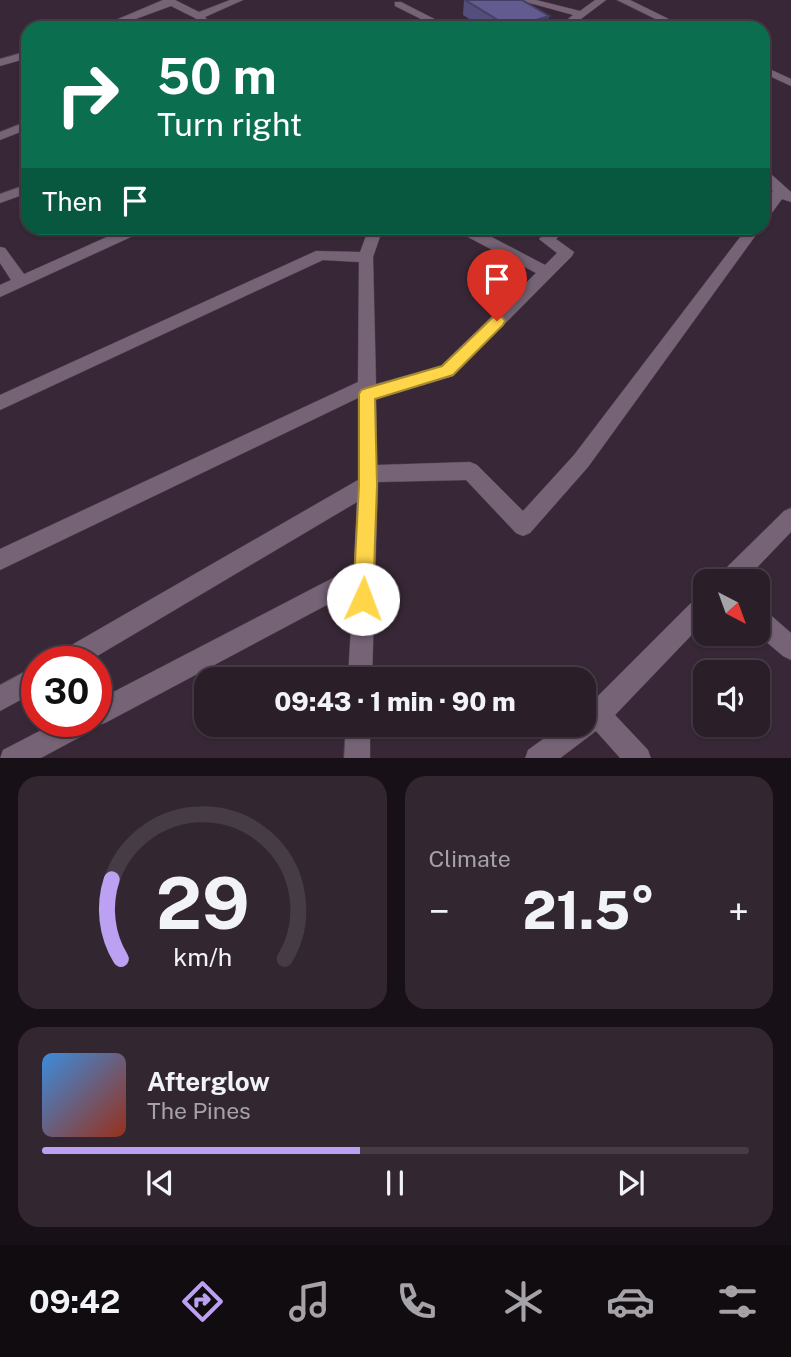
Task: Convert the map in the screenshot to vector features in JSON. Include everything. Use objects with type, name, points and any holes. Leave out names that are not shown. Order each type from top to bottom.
[{"type":"street","points":[[199,16],[238,0]]},
{"type":"street","points":[[524,0],[581,15]]},
{"type":"street","points":[[572,21],[601,0]]},
{"type":"street","points":[[622,0],[662,21]]},
{"type":"street","points":[[120,21],[170,1],[204,21]]},
{"type":"street","points":[[398,4],[433,21]]},
{"type":"street","points":[[0,63],[21,56]]},
{"type":"street","points":[[770,72],[791,83]]},
{"type":"street","points":[[0,136],[21,128]]},
{"type":"street","points":[[770,179],[785,195],[770,209]]},
{"type":"street","points":[[0,199],[21,191]]},
{"type":"street","points":[[0,291],[124,235]]},
{"type":"street","points":[[360,667],[368,480],[366,257],[374,235]]},
{"type":"street","points":[[475,235],[547,272]]},
{"type":"street","points":[[0,560],[367,390],[447,371],[567,252],[546,239],[551,235]]},
{"type":"street","points":[[91,646],[368,480],[470,471],[523,526],[580,461],[749,235]]},
{"type":"street","points":[[0,253],[22,282]]},
{"type":"street","points":[[0,403],[321,255],[366,257]]},
{"type":"street","points":[[741,569],[791,518]]},
{"type":"street","points":[[112,706],[364,572]]},
{"type":"street","points":[[537,758],[598,715],[693,617]]},
{"type":"street","points":[[770,630],[791,648]]},
{"type":"street","points":[[0,699],[21,687]]},
{"type":"street","points":[[598,715],[639,758]]},
{"type":"street","points":[[12,758],[53,737]]},
{"type":"street","points":[[357,758],[358,737]]},
{"type":"building","points":[[465,0],[522,0],[549,16],[533,21],[500,21]]},
{"type":"route","points":[[363,599],[368,485],[367,394],[447,371],[497,321]]}]
